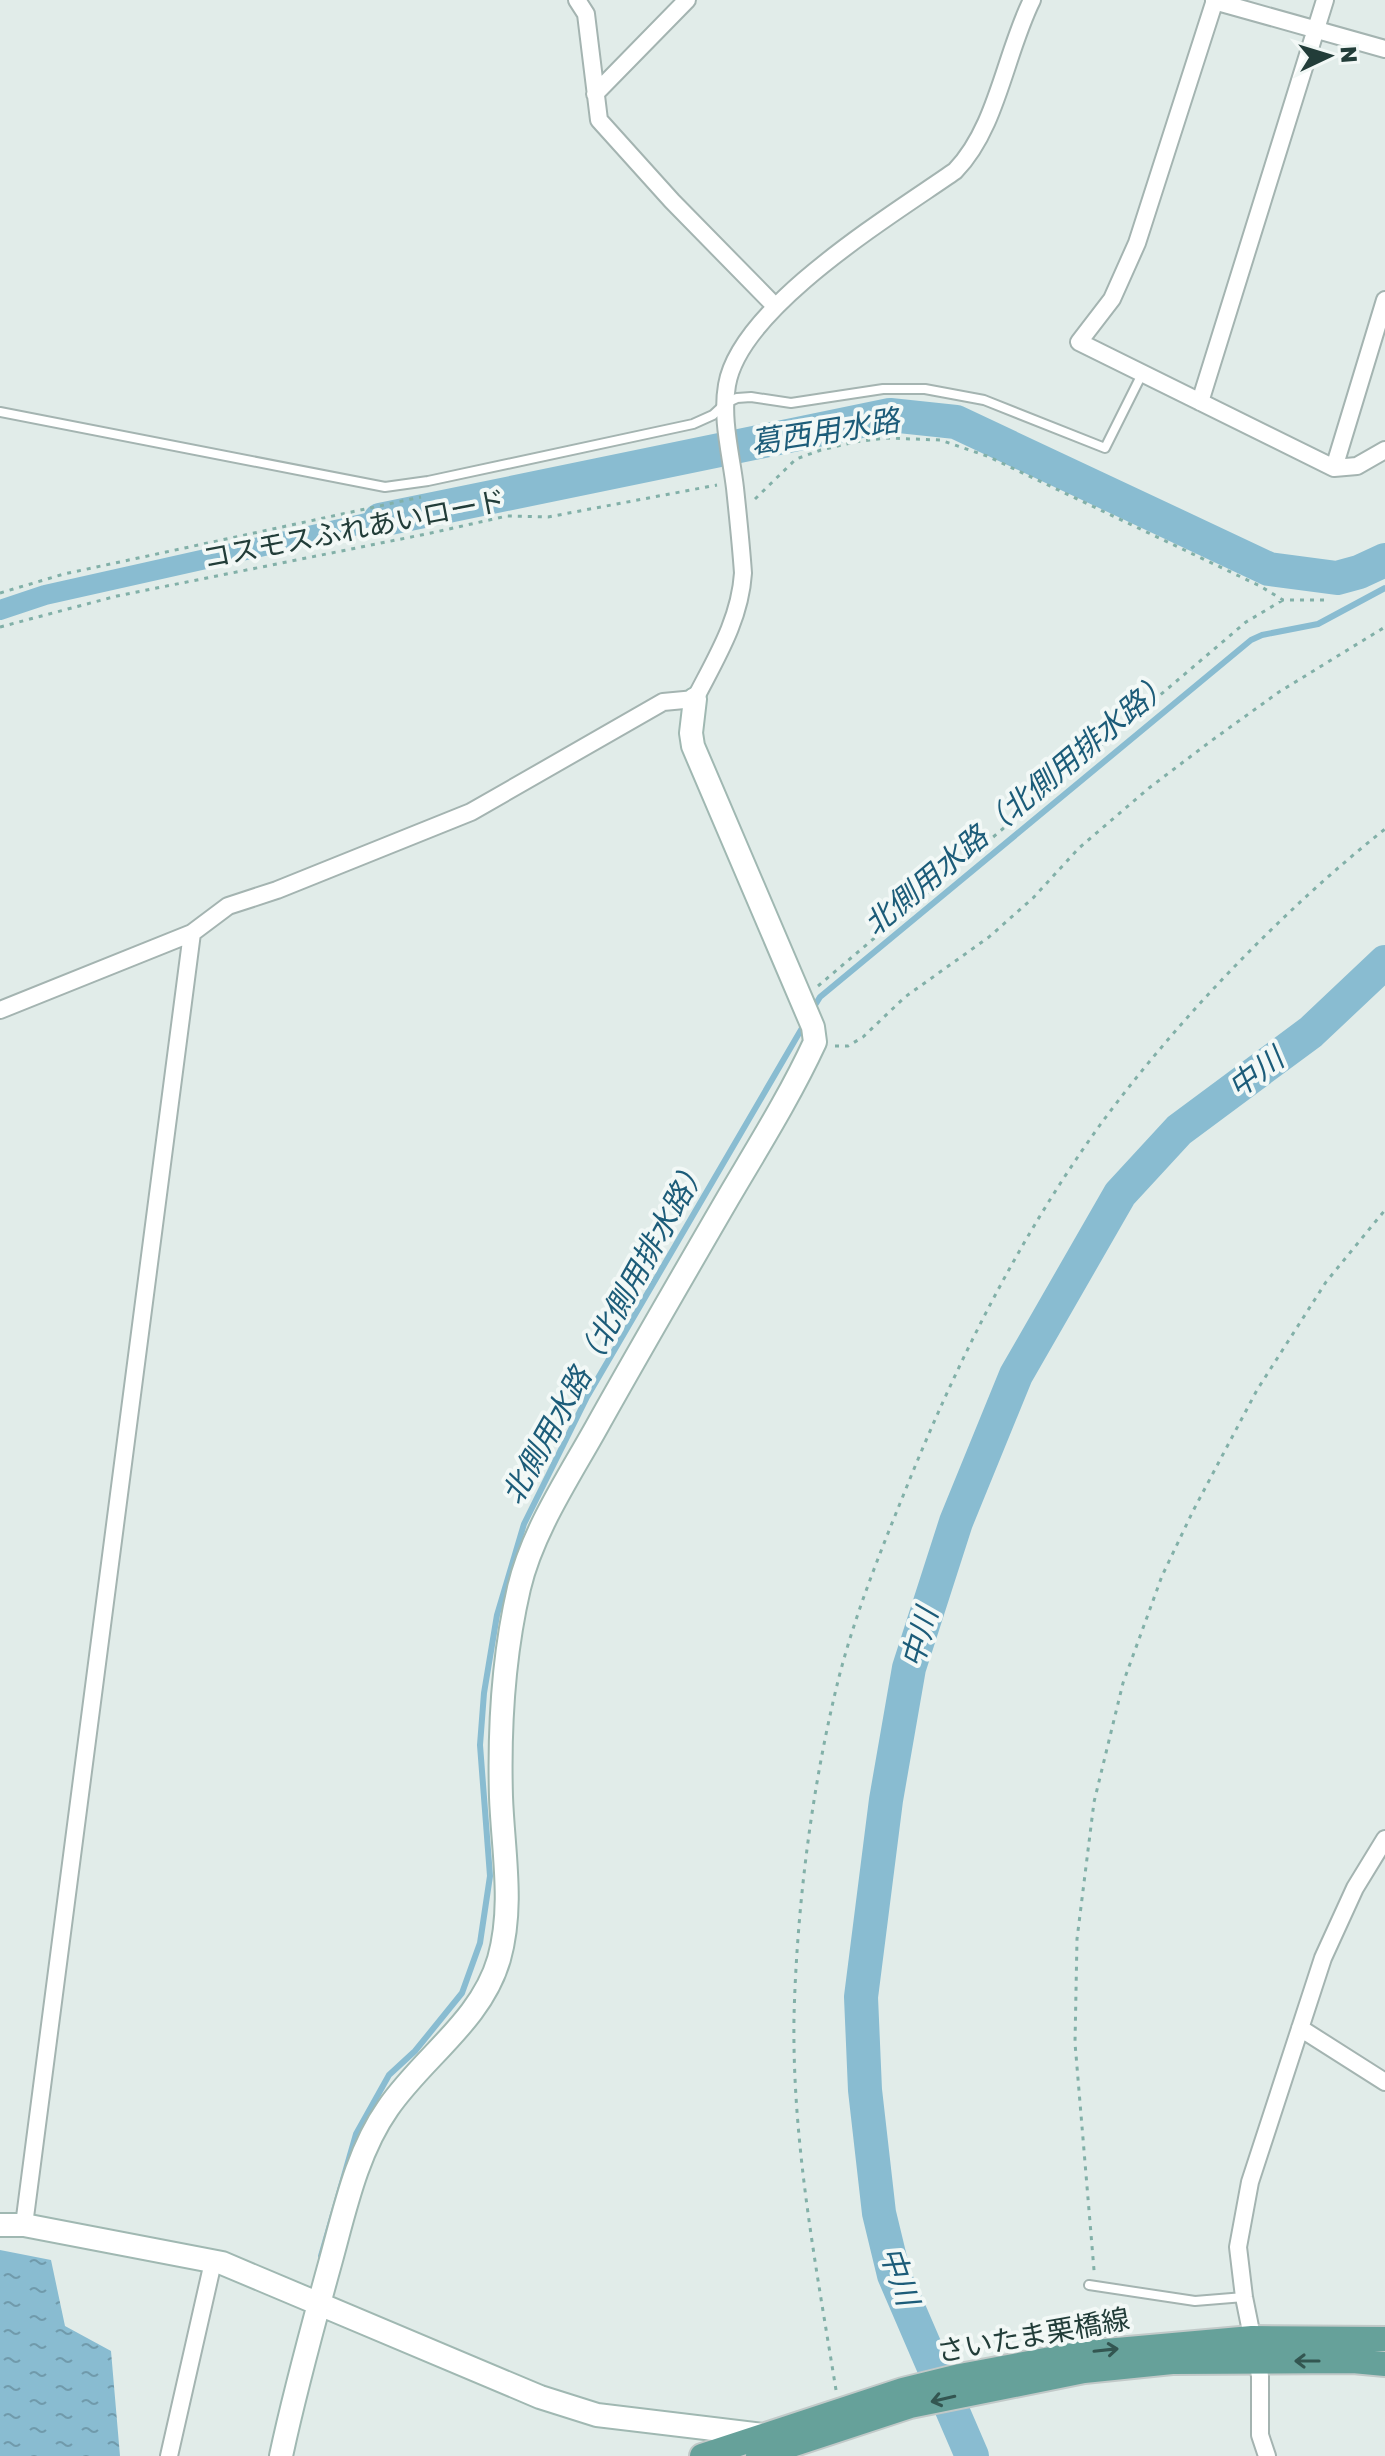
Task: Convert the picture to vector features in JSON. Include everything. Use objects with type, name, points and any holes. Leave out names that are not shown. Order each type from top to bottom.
[{"type":"main road","name":"さいたま栗橋線","points":[[775,2448],[841,2410],[924,2403],[1004,2377],[1172,2362],[1255,2349],[1385,2339]]},
{"type":"main road","name":"さいたま栗橋線","points":[[1255,2349],[1385,2364]]},
{"type":"main road","name":"さいたま栗橋線","points":[[702,2456],[775,2448],[877,2407]]},
{"type":"street","points":[[577,0],[586,14],[599,120],[672,201],[775,306]]},
{"type":"street","points":[[595,94],[687,0]]},
{"type":"street","points":[[281,2456],[311,2302],[364,2152],[387,2108],[454,2035],[476,2004],[498,1961],[506,1905],[507,1867],[501,1802],[501,1698],[520,1585],[540,1530],[647,1337],[773,1121],[814,1035],[693,746],[691,721],[695,699],[732,627],[742,594],[737,507],[726,427],[730,371],[745,341],[775,306],[857,239],[955,171],[968,157],[982,131],[1032,0]]},
{"type":"street","points":[[1385,49],[1214,0],[1137,243],[1112,299],[1079,342],[1334,468],[1357,466],[1385,450]]},
{"type":"street","points":[[1200,402],[1325,0]]},
{"type":"street","points":[[1334,468],[1385,300]]},
{"type":"street","points":[[0,1010],[192,933],[228,906],[277,890],[471,812],[663,702],[695,699]]},
{"type":"street","points":[[24,2225],[192,933]]},
{"type":"street","points":[[1267,2456],[1260,2435],[1260,2376],[1244,2297],[1238,2247],[1250,2182],[1336,1926],[1385,1839]]},
{"type":"street","points":[[1300,2028],[1385,2082]]},
{"type":"street","points":[[0,2225],[24,2225],[222,2263],[540,2397],[597,2415],[775,2448]]},
{"type":"street","points":[[169,2456],[213,2262]]},
{"type":"lane","points":[[0,412],[385,487],[428,481],[693,424],[713,415],[737,398],[791,403],[883,389],[925,389],[984,400],[1105,448],[1142,374]]},
{"type":"lane","points":[[1093,2286],[1195,2301],[1244,2297]]},
{"type":"path","points":[[737,507],[759,496],[796,459],[821,450],[886,438],[940,440],[987,456],[1028,475],[1260,586],[1283,600]]},
{"type":"path","name":"コスモスふれあいロード","points":[[0,627],[117,596],[507,516],[548,517],[719,485]]},
{"type":"path","points":[[0,593],[64,574],[431,495]]},
{"type":"path","points":[[803,1003],[1246,622],[1283,600],[1327,600]]},
{"type":"path","points":[[814,1035],[848,1046],[863,1037],[905,997],[1010,920],[1079,848],[1149,788],[1279,692],[1385,627]]},
{"type":"path","points":[[841,2410],[809,2220],[798,2130],[794,2017],[801,1895],[827,1739],[839,1677],[872,1574],[930,1428],[975,1332],[1032,1231],[1101,1125],[1167,1043],[1231,971],[1287,914],[1385,829]]},
{"type":"path","points":[[1093,2286],[1075,2043],[1077,1939],[1094,1802],[1123,1683],[1162,1576],[1257,1390],[1326,1282],[1385,1210]]},
{"type":"water","points":[[0,2250],[51,2260],[65,2326],[111,2351],[120,2456],[0,2456]]},
{"type":"waterway","name":"葛西用水路","points":[[380,520],[890,415],[956,422],[1269,569],[1337,578],[1385,560]]},
{"type":"waterway","points":[[0,610],[45,595],[380,520]]},
{"type":"waterway","name":"北側用水路（北側用排水路）","points":[[812,1010],[820,997],[1251,640],[1318,624],[1385,588]]},
{"type":"waterway","name":"中川","points":[[972,2456],[894,2275],[879,2213],[865,2090],[861,1997],[886,1800],[909,1668],[956,1522],[1016,1375],[1120,1194],[1179,1130],[1311,1032],[1385,962]]},
{"type":"waterway","name":"北側用水路（北側用排水路）","points":[[321,2256],[356,2134],[389,2075],[415,2051],[462,1993],[480,1943],[490,1876],[480,1745],[484,1693],[497,1615],[524,1524],[587,1397],[805,1023]]}]
